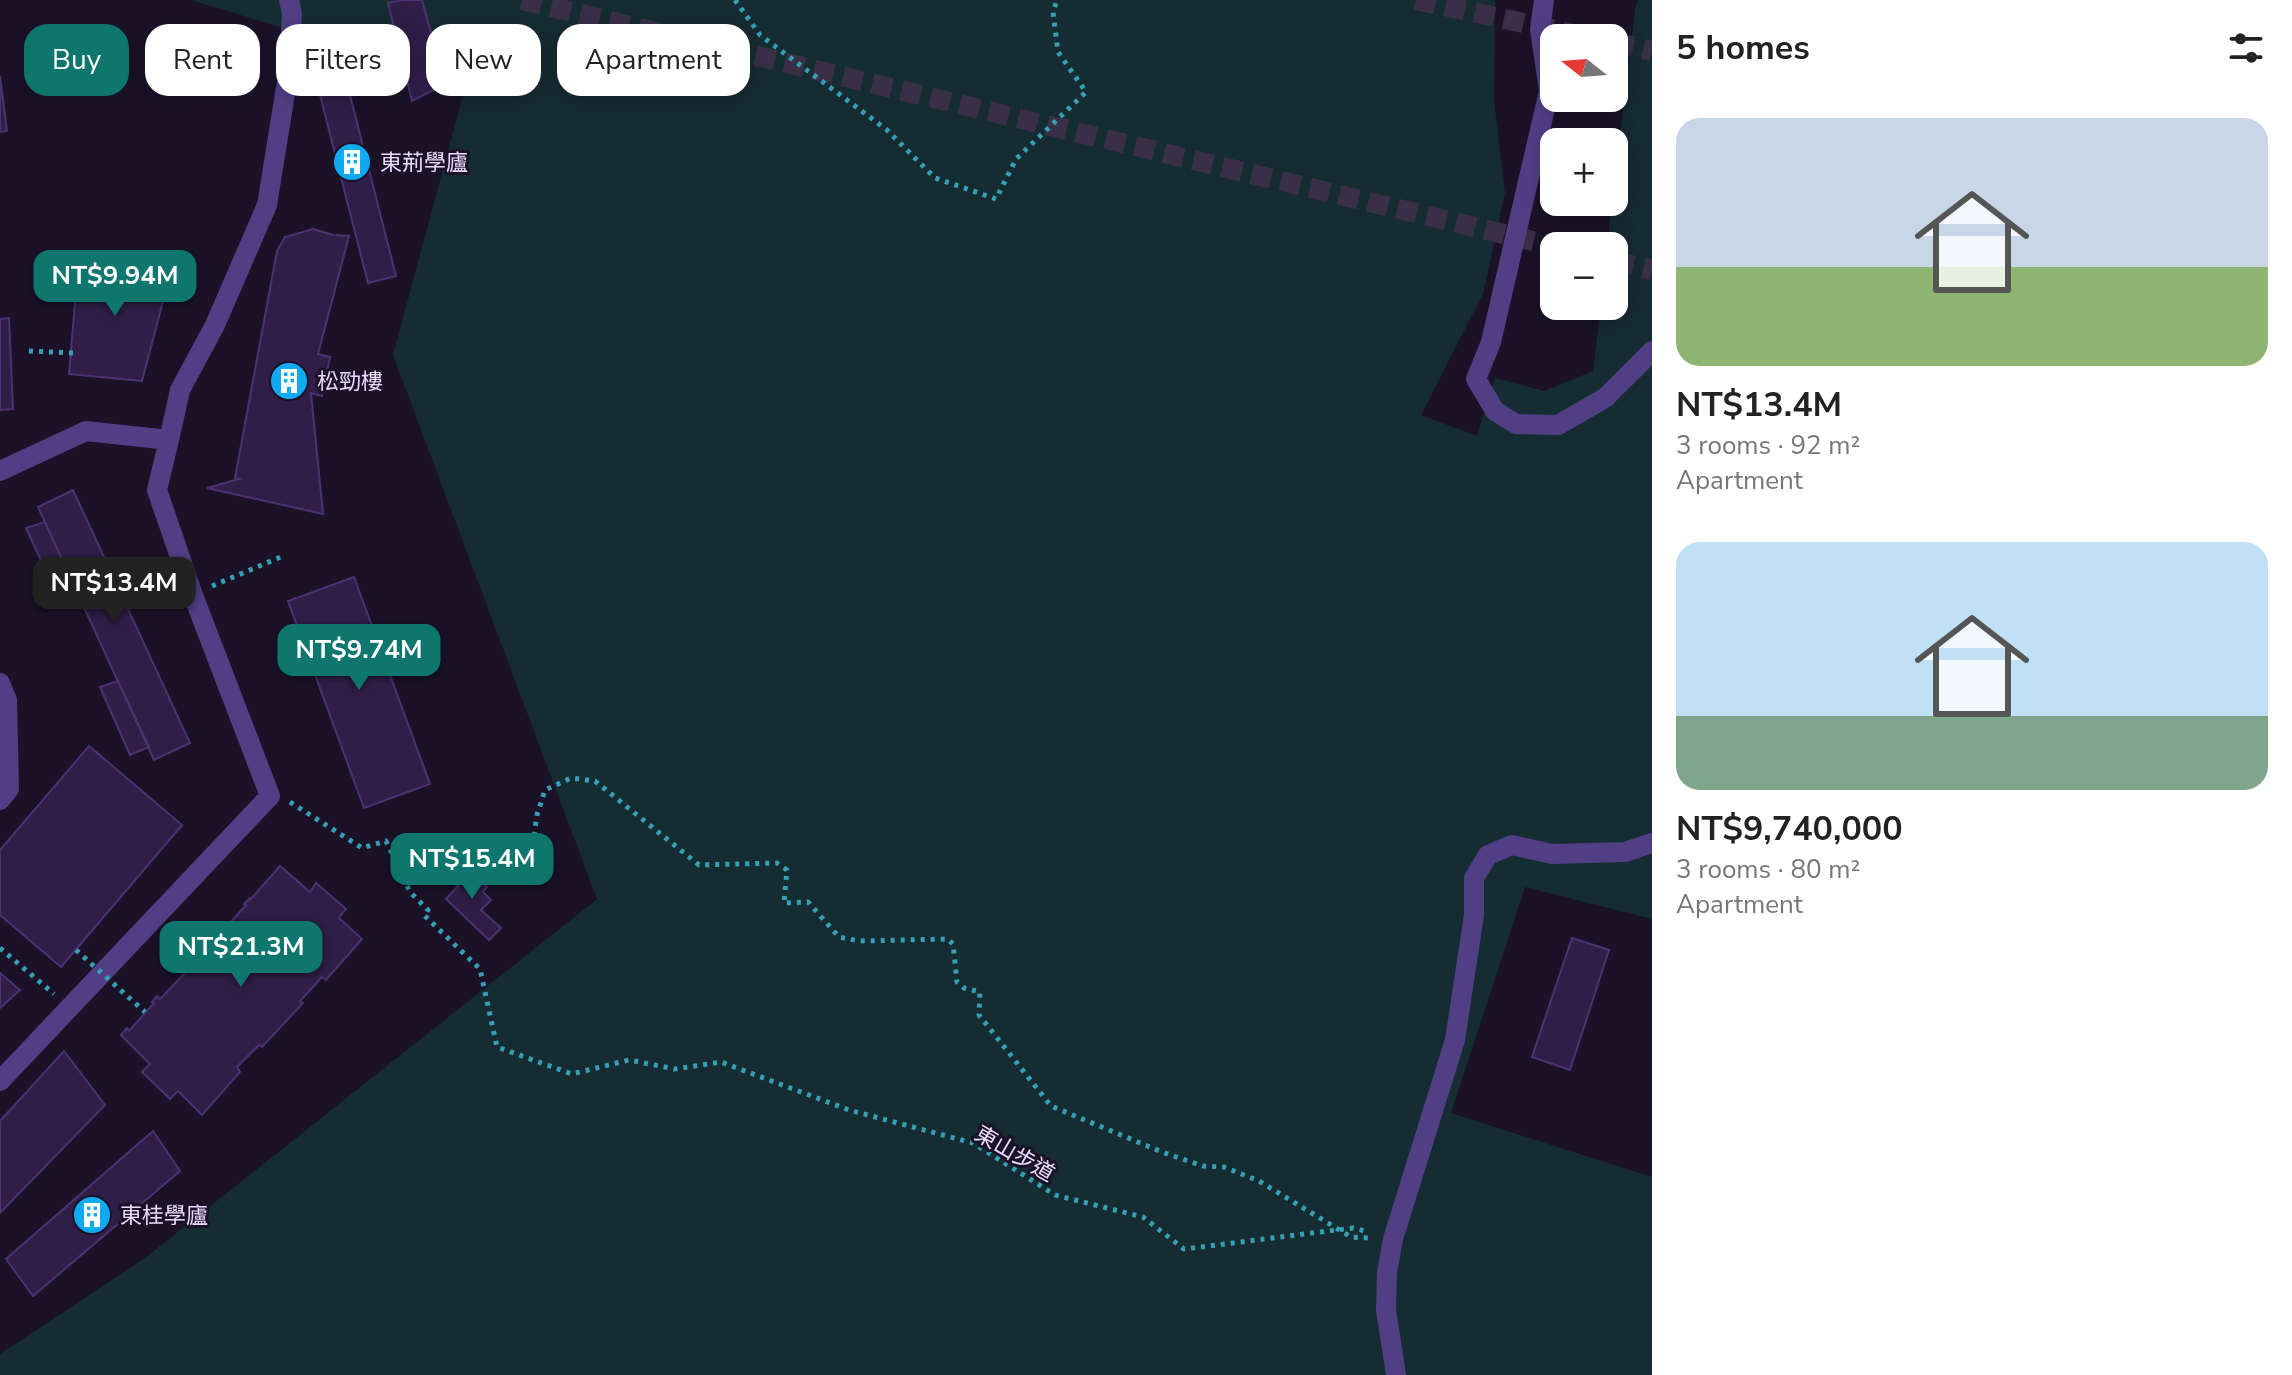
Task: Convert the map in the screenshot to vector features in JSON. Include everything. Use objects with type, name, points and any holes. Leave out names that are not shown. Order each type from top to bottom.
[{"type":"lane","points":[[0,1081],[270,796],[193,595],[157,490],[180,390],[215,325],[267,205],[289,69],[292,13],[289,0]]},
{"type":"lane","points":[[1544,0],[1540,29],[1549,91],[1491,342],[1476,379],[1495,411],[1516,424],[1558,425],[1605,398],[1652,351]]},
{"type":"lane","points":[[0,471],[86,431],[169,440]]},
{"type":"lane","points":[[0,683],[7,700],[9,789],[0,800]]},
{"type":"lane","points":[[1396,1375],[1386,1310],[1387,1273],[1393,1239],[1455,1040],[1474,915],[1474,878],[1488,855],[1512,845],[1552,854],[1625,852],[1652,843]]},
{"type":"path","points":[[735,0],[760,35],[887,130],[935,178],[996,199],[1016,159],[1086,92],[1058,52],[1053,12],[1057,0]]},
{"type":"path","points":[[29,351],[74,353]]},
{"type":"path","points":[[193,595],[283,556]]},
{"type":"path","points":[[270,796],[289,802],[362,848],[386,841],[399,872],[451,856],[532,850],[537,815],[545,790],[571,778],[595,781],[699,865],[777,863],[787,870],[784,903],[808,902],[839,937],[859,941],[948,939],[953,944],[957,982],[964,988],[980,992],[979,1015],[1051,1106],[1162,1152],[1203,1166],[1224,1167],[1259,1181],[1339,1230]]},
{"type":"path","name":"東山步道","points":[[399,872],[410,892],[428,910],[424,915],[480,969],[497,1047],[572,1074],[629,1060],[675,1069],[721,1062],[849,1110],[973,1143],[1055,1195],[1143,1217],[1184,1249],[1353,1228],[1393,1239]]},
{"type":"path","points":[[0,948],[70,1007]]},
{"type":"path","points":[[76,950],[145,1012]]},
{"type":"green space","points":[[191,0],[1495,0],[1494,101],[1505,193],[1483,294],[1421,415],[1477,436],[1495,378],[1544,391],[1593,371],[1599,320],[1628,320],[1628,232],[1609,232],[1611,216],[1628,216],[1628,128],[1621,128],[1623,112],[1628,112],[1628,68],[1635,9],[1638,0],[1652,0],[1652,919],[1525,887],[1451,1113],[1652,1177],[1652,1375],[0,1375],[0,1354],[145,1258],[597,899],[393,355],[463,96],[541,96],[541,24],[426,24],[426,72],[410,67],[410,24],[276,26]]},
{"type":"building","name":"東荊學廬","points":[[422,0],[429,24],[426,24],[426,94],[412,101],[410,24],[393,24],[388,3]]},
{"type":"building","points":[[0,76],[7,131],[0,132]]},
{"type":"building","name":"東荊學廬","points":[[320,96],[350,96],[396,276],[368,283]]},
{"type":"building","name":"松勁樓","points":[[313,229],[349,236],[318,354],[330,357],[322,396],[311,393],[323,514],[207,488],[239,479],[235,478],[277,251],[285,237]]},
{"type":"building","points":[[79,254],[171,271],[142,381],[69,374]]},
{"type":"building","points":[[9,318],[13,409],[0,410],[0,319]]},
{"type":"building","points":[[73,490],[190,743],[154,760],[38,507]]},
{"type":"building","points":[[45,522],[71,579],[53,587],[26,528]]},
{"type":"building","points":[[354,577],[430,784],[364,808],[288,601]]},
{"type":"building","points":[[118,681],[149,747],[130,755],[100,687]]},
{"type":"building","points":[[89,746],[182,825],[61,967],[0,915],[0,850]]},
{"type":"building","points":[[461,863],[487,887],[483,892],[491,900],[481,910],[501,928],[489,940],[446,899],[458,886],[448,877]]},
{"type":"building","points":[[280,866],[310,892],[316,883],[346,909],[339,918],[362,939],[326,980],[322,977],[300,1001],[303,1003],[262,1047],[259,1045],[237,1067],[240,1072],[202,1115],[178,1091],[170,1099],[142,1072],[150,1064],[121,1035],[127,1028],[129,1031],[157,996],[160,999],[184,974],[180,970],[220,927],[224,930]]},
{"type":"building","points":[[1572,938],[1609,950],[1570,1070],[1532,1057]]},
{"type":"building","points":[[0,973],[20,990],[0,1008]]},
{"type":"building","points":[[64,1051],[105,1105],[0,1213],[0,1121]]},
{"type":"building","name":"東桂學廬","points":[[153,1131],[180,1171],[33,1296],[6,1259]]},
{"type":"tunnel","points":[[522,0],[1540,243]]},
{"type":"tunnel","points":[[1416,0],[1540,27]]},
{"type":"tunnel","points":[[1628,45],[1652,51]]},
{"type":"tunnel","points":[[1628,264],[1652,270]]},
{"type":"place","name":"東荊學廬","points":[[352,162]]},
{"type":"place","name":"松勁樓","points":[[289,381]]},
{"type":"place","name":"東桂學廬","points":[[92,1215]]}]
